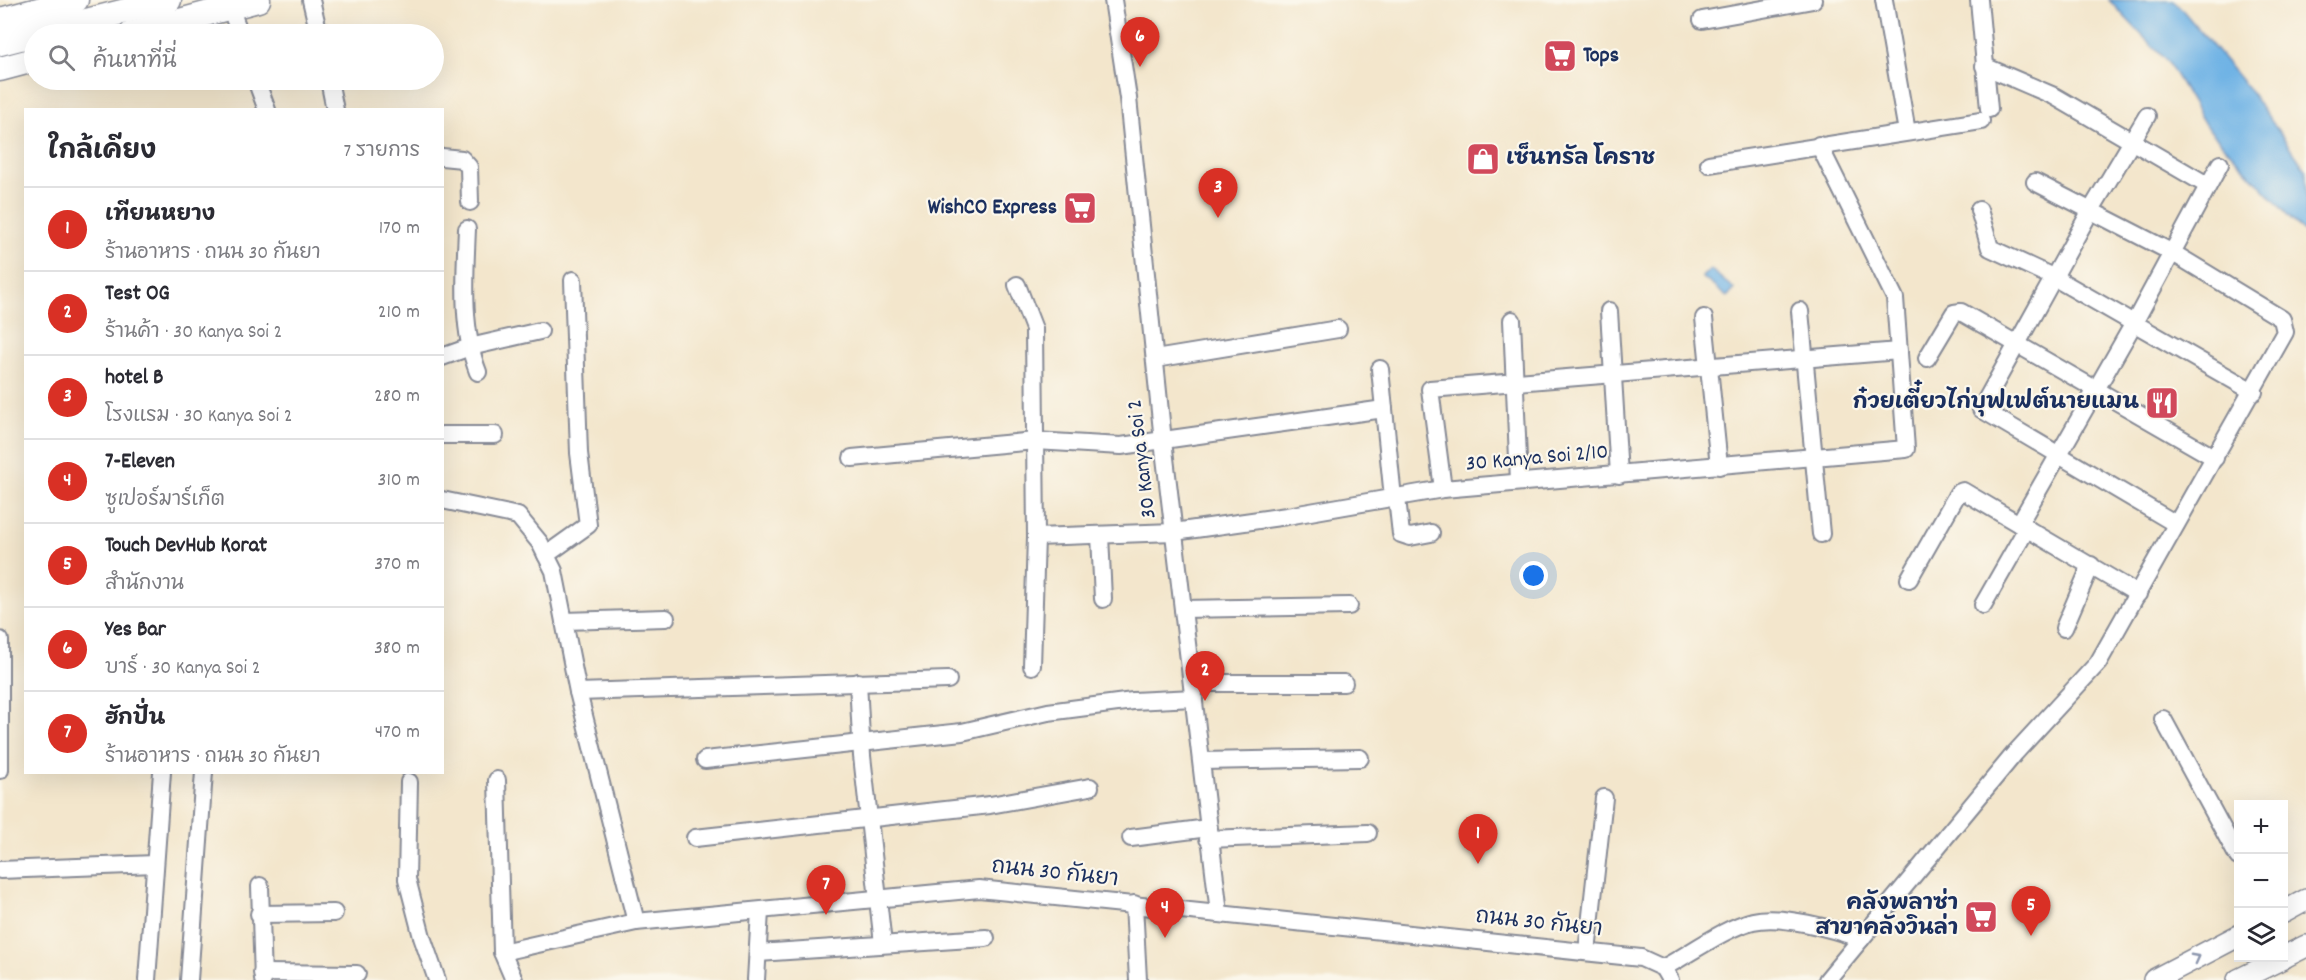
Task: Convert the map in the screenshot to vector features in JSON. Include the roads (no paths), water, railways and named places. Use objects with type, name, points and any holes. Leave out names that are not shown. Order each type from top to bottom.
[{"type":"highway","points":[[0,20],[76,0]]},
{"type":"highway","points":[[75,24],[169,0]]},
{"type":"highway","points":[[168,24],[258,0]]},
{"type":"highway","points":[[0,43],[24,37]]},
{"type":"highway","points":[[0,69],[24,63]]},
{"type":"main road","points":[[2288,909],[2306,900]]},
{"type":"main road","points":[[2154,980],[2234,938]]},
{"type":"main road","points":[[2288,955],[2306,946]]},
{"type":"main road","points":[[2238,980],[2273,962]]},
{"type":"street","points":[[311,0],[317,24]]},
{"type":"street","name":"30 Kanya Soi 2","points":[[1113,0],[1128,98],[1163,441],[1219,913]]},
{"type":"street","points":[[1702,20],[1813,0]]},
{"type":"street","points":[[1884,0],[1907,132]]},
{"type":"street","points":[[1709,164],[1907,132],[1985,115],[1979,0]]},
{"type":"street","points":[[230,7],[236,24]]},
{"type":"street","points":[[1984,66],[2054,96],[2207,185]]},
{"type":"street","points":[[260,90],[266,108]]},
{"type":"street","points":[[330,90],[335,108]]},
{"type":"street","points":[[2147,116],[2091,210],[1982,409],[2056,455],[2176,524]]},
{"type":"street","points":[[1443,489],[1430,389],[1899,351],[1895,298],[1819,145]]},
{"type":"street","points":[[444,157],[462,159],[469,167],[470,202]]},
{"type":"street","points":[[1983,605],[2056,455],[2134,323],[2220,164]]},
{"type":"street","points":[[1827,980],[2015,753],[2098,663],[2254,392],[2286,332],[2282,319],[2173,253],[2035,182]]},
{"type":"street","points":[[1978,210],[1990,248],[2055,278],[2254,392]]},
{"type":"street","points":[[467,229],[465,265],[470,346],[478,372]]},
{"type":"street","points":[[546,555],[588,525],[579,453],[573,280]]},
{"type":"street","points":[[1017,285],[1034,329],[1036,537],[1032,666]]},
{"type":"street","points":[[1609,311],[1619,475]]},
{"type":"street","points":[[1800,311],[1821,534]]},
{"type":"street","points":[[1928,358],[1958,312],[2215,458]]},
{"type":"street","points":[[1704,318],[1719,466]]},
{"type":"street","points":[[1512,320],[1519,483]]},
{"type":"street","points":[[1155,359],[1338,329]]},
{"type":"street","points":[[444,356],[470,346],[540,331]]},
{"type":"street","name":"30 Kanya Soi 2/10","points":[[1036,537],[1174,532],[1443,489],[1906,449],[1899,351]]},
{"type":"street","points":[[1380,369],[1401,534],[1410,537],[1431,533]]},
{"type":"street","points":[[852,458],[1035,441],[1121,446],[1384,409]]},
{"type":"street","points":[[444,435],[495,435]]},
{"type":"street","points":[[1909,579],[1916,563],[1961,491],[1972,495],[2138,594]]},
{"type":"street","points":[[444,500],[518,516],[540,543],[554,571],[578,692],[636,922]]},
{"type":"street","points":[[1100,535],[1103,599]]},
{"type":"street","points":[[2064,628],[2091,565]]},
{"type":"street","points":[[1184,609],[1349,606]]},
{"type":"street","points":[[564,621],[666,618]]},
{"type":"street","points":[[0,640],[0,770]]},
{"type":"street","points":[[578,692],[948,680]]},
{"type":"street","points":[[858,682],[861,745],[883,944]]},
{"type":"street","points":[[705,760],[861,745],[962,732],[1048,712],[1133,701],[1193,690],[1344,683]]},
{"type":"street","points":[[2163,719],[2236,854]]},
{"type":"street","points":[[1202,761],[1360,758]]},
{"type":"street","points":[[147,980],[162,774]]},
{"type":"street","points":[[189,980],[204,774]]},
{"type":"street","points":[[497,780],[501,952],[514,980]]},
{"type":"street","points":[[408,782],[407,879],[414,910],[437,980]]},
{"type":"street","points":[[695,838],[990,805],[1090,788]]},
{"type":"street","points":[[1587,952],[1604,798]]},
{"type":"street","points":[[1131,838],[1208,833],[1368,833]]},
{"type":"street","points":[[0,870],[155,864]]},
{"type":"street","points":[[260,886],[259,914],[263,977],[357,974]]},
{"type":"street","name":"ถนน 30 กันยา","points":[[501,952],[636,922],[979,888],[1641,958],[1666,974]]},
{"type":"street","points":[[1134,904],[1138,980]]},
{"type":"street","points":[[756,980],[760,911]]},
{"type":"street","points":[[259,914],[334,913]]},
{"type":"street","points":[[1666,974],[1734,928],[1754,921],[1834,930],[1861,939]]},
{"type":"street","points":[[758,953],[986,938]]},
{"type":"water","points":[[2109,0],[2174,0],[2248,88],[2306,170],[2306,235],[2206,126],[2170,65]]},
{"type":"water","points":[[1710,269],[1734,289],[1727,297],[1702,277]]},
{"type":"place","name":"Tops","points":[[1560,56]]},
{"type":"place","name":"Yes Bar","points":[[1140,67]]},
{"type":"place","name":"เซ็นทรัล โคราช","points":[[1483,159]]},
{"type":"place","name":"WishCO Express","points":[[1080,208]]},
{"type":"place","name":"hotel B","points":[[1218,218]]},
{"type":"place","name":"ก๋วยเตี๋ยวไก่บุฟเฟต์นายแมน","points":[[2162,403]]},
{"type":"place","name":"Test OG","points":[[1205,701]]},
{"type":"place","name":"เทียนหยาง","points":[[1478,864]]},
{"type":"place","name":"ฮักปั่น","points":[[826,915]]},
{"type":"place","name":"คลังพลาซ่า สาขาคลังวินล่า","points":[[1981,917]]},
{"type":"place","name":"Touch DevHub Korat","points":[[2031,936]]},
{"type":"place","name":"7-Eleven","points":[[1165,938]]}]
